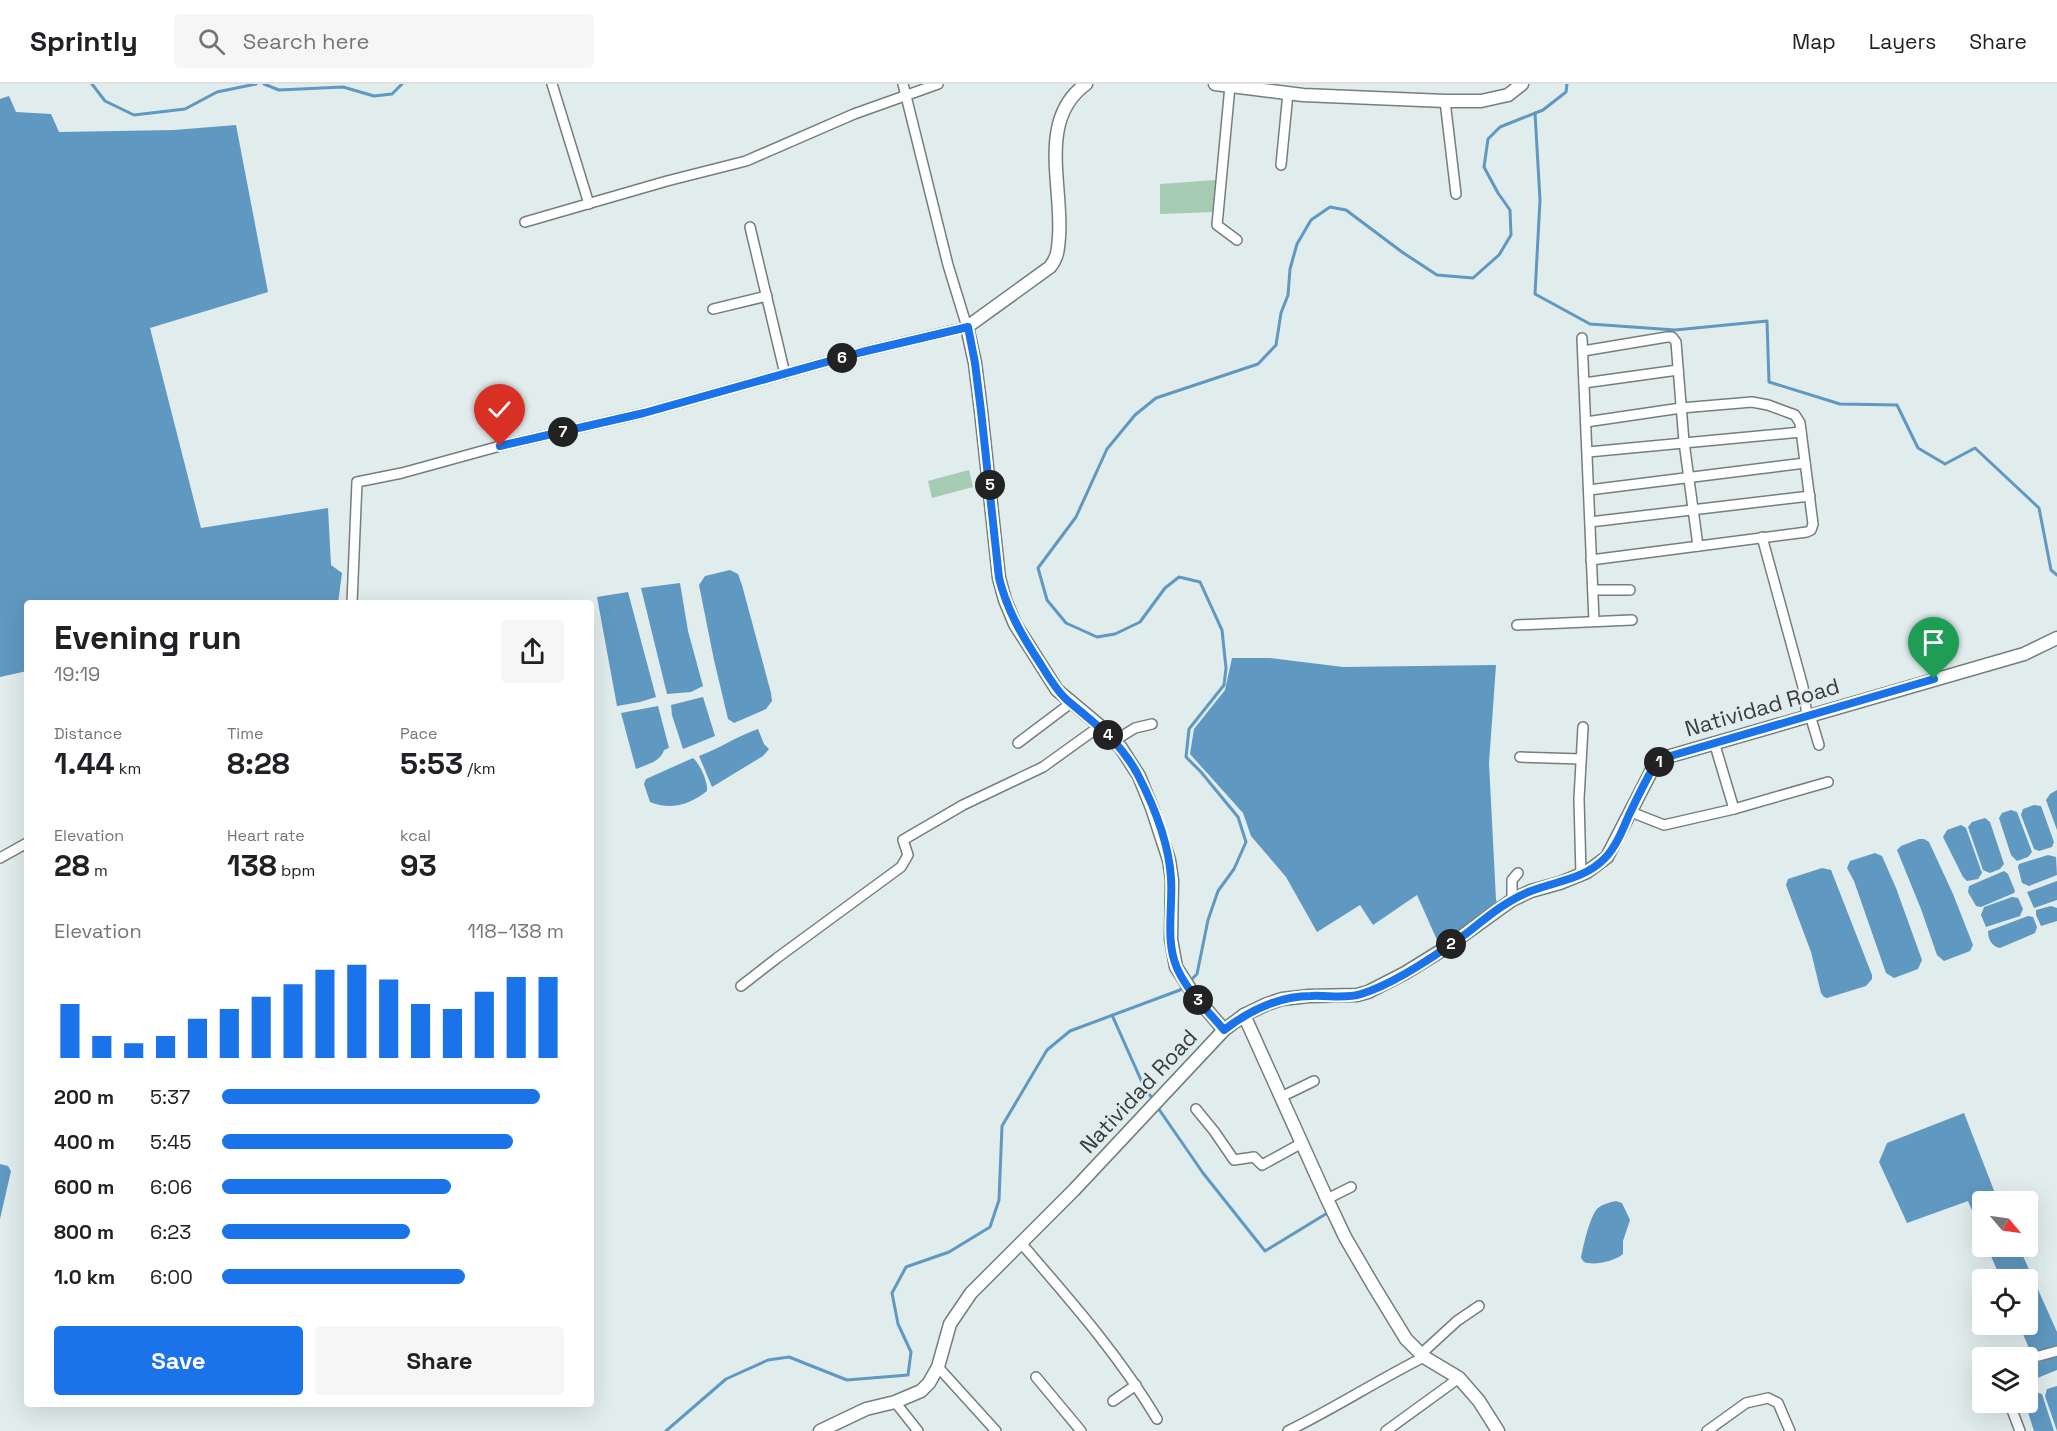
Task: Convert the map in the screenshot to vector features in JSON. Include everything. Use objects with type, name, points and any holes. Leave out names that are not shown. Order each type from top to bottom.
[{"type":"street","points":[[552,84],[589,204]]},
{"type":"street","points":[[903,84],[948,265],[968,327],[981,411],[999,578],[1005,600],[1016,624],[1058,690],[1114,741],[1126,755],[1138,776],[1167,850],[1172,880],[1172,947],[1176,967],[1194,995],[1224,1030]]},
{"type":"street","points":[[525,222],[746,161],[854,114],[938,84]]},
{"type":"street","points":[[352,600],[357,482],[644,413],[862,352],[968,327],[1055,261],[1058,254],[1060,226],[1056,129],[1071,98],[1086,84]]},
{"type":"street","points":[[1215,84],[1355,98],[1445,101],[1481,100],[1508,95],[1522,84]]},
{"type":"street","points":[[1230,86],[1217,225],[1237,240]]},
{"type":"street","points":[[1281,165],[1288,93]]},
{"type":"street","points":[[1445,101],[1456,194]]},
{"type":"street","points":[[750,227],[785,374]]},
{"type":"street","points":[[713,309],[767,296]]},
{"type":"street","points":[[1583,351],[1667,337],[1672,337],[1676,342],[1684,442],[1698,546]]},
{"type":"street","points":[[1582,338],[1594,621]]},
{"type":"street","points":[[1584,384],[1678,370]]},
{"type":"street","points":[[1586,422],[1681,408],[1752,402],[1795,415],[1800,423],[1813,524],[1811,530],[1592,560]]},
{"type":"street","points":[[1588,452],[1801,432]]},
{"type":"street","points":[[1589,490],[1805,463]]},
{"type":"street","points":[[1590,522],[1810,496]]},
{"type":"street","points":[[1762,537],[1803,687],[1808,715],[1819,745]]},
{"type":"street","points":[[1593,590],[1629,590]]},
{"type":"street","points":[[1517,625],[1632,620]]},
{"type":"street","name":"Natividad Road","points":[[820,1431],[840,1426],[866,1409],[895,1402],[921,1391],[929,1383],[938,1367],[950,1324],[971,1293],[1224,1030],[1244,1015],[1267,1004],[1293,997],[1358,996],[1368,992],[1447,947],[1512,900],[1531,891],[1581,875],[1596,866],[1607,857],[1651,772],[1660,760],[1714,742],[2024,654],[2057,638]]},
{"type":"street","points":[[1018,743],[1071,703]]},
{"type":"street","points":[[1114,741],[1135,728],[1152,724]]},
{"type":"street","points":[[741,986],[901,867],[908,855],[903,840],[963,805],[1043,767],[1100,726]]},
{"type":"street","points":[[1581,875],[1579,829],[1583,727]]},
{"type":"street","points":[[1714,742],[1734,809]]},
{"type":"street","points":[[1520,757],[1581,759]]},
{"type":"street","points":[[1630,812],[1664,825],[1734,809],[1828,782]]},
{"type":"street","points":[[0,858],[24,845]]},
{"type":"street","points":[[1512,900],[1512,880],[1518,873]]},
{"type":"street","points":[[1244,1015],[1345,1237],[1373,1285],[1406,1339],[1423,1355],[1459,1378],[1479,1401],[1498,1431]]},
{"type":"street","points":[[1281,1097],[1314,1081]]},
{"type":"street","points":[[1196,1109],[1234,1160],[1254,1156],[1262,1165],[1302,1143]]},
{"type":"street","points":[[1327,1199],[1351,1187]]},
{"type":"street","points":[[1021,1243],[1093,1326],[1136,1385],[1157,1419]]},
{"type":"street","points":[[1288,1431],[1423,1355],[1457,1321],[1479,1306]]},
{"type":"street","points":[[2038,1356],[2057,1351]]},
{"type":"street","points":[[938,1367],[996,1431]]},
{"type":"street","points":[[1036,1377],[1081,1431]]},
{"type":"street","points":[[1386,1431],[1459,1378]]},
{"type":"street","points":[[1113,1401],[1136,1385]]},
{"type":"street","points":[[1707,1431],[1746,1403],[1768,1398],[1778,1403],[1788,1430]]},
{"type":"street","points":[[895,1402],[918,1431]]},
{"type":"street","points":[[2013,1413],[2020,1431]]},
{"type":"green space","points":[[1216,180],[1215,212],[1160,214],[1160,184]]},
{"type":"green space","points":[[969,470],[973,487],[932,498],[928,481]]},
{"type":"water","points":[[9,96],[16,112],[51,114],[59,132],[174,130],[236,125],[268,292],[150,328],[201,528],[328,508],[331,565],[342,573],[338,600],[24,600],[24,672],[0,677],[0,99]]},
{"type":"water","points":[[730,570],[738,574],[742,585],[772,701],[766,709],[734,723],[728,719],[699,585],[705,576]]},
{"type":"water","points":[[680,583],[688,631],[703,686],[691,692],[667,694],[641,588]]},
{"type":"water","points":[[628,592],[656,697],[617,706],[597,597]]},
{"type":"water","points":[[1232,658],[1269,658],[1343,667],[1496,665],[1489,763],[1498,904],[1441,949],[1417,895],[1373,925],[1360,905],[1317,932],[1286,877],[1251,836],[1243,813],[1190,754],[1194,729],[1225,690]]},
{"type":"water","points":[[703,697],[715,736],[683,749],[671,705]]},
{"type":"water","points":[[658,706],[669,748],[664,750],[657,760],[636,769],[621,713]]},
{"type":"water","points":[[758,729],[764,744],[769,749],[763,756],[712,787],[699,756]]},
{"type":"water","points":[[693,758],[703,773],[707,791],[680,805],[665,806],[650,802],[644,784],[646,779]]},
{"type":"water","points":[[2057,790],[2057,830],[2046,800]]},
{"type":"water","points":[[2034,805],[2041,806],[2054,842],[2052,847],[2039,851],[2034,849],[2021,815],[2023,809]]},
{"type":"water","points":[[2011,810],[2017,812],[2032,852],[2028,857],[2017,861],[2011,855],[1999,818],[2002,813]]},
{"type":"water","points":[[1985,818],[1990,822],[2004,864],[2000,869],[1990,873],[1983,870],[1968,827],[1972,822]]},
{"type":"water","points":[[1961,825],[1966,828],[1982,873],[1978,879],[1967,881],[1963,877],[1943,837],[1947,830]]},
{"type":"water","points":[[1919,839],[1929,842],[1973,945],[1970,951],[1944,961],[1937,955],[1897,850]]},
{"type":"water","points":[[1875,853],[1882,856],[1922,960],[1918,969],[1894,978],[1886,973],[1854,881],[1847,868],[1850,861]]},
{"type":"water","points":[[2048,855],[2056,857],[2057,875],[2029,886],[2022,883],[2019,864]]},
{"type":"water","points":[[1822,868],[1831,870],[1872,975],[1872,979],[1866,986],[1827,998],[1821,993],[1811,952],[1786,885],[1788,879]]},
{"type":"water","points":[[2004,871],[2008,874],[2014,893],[1981,907],[1976,906],[1968,892],[1969,886]]},
{"type":"water","points":[[2057,881],[2057,900],[2034,908],[2027,892]]},
{"type":"water","points":[[2012,897],[2018,898],[2023,909],[2020,916],[1986,927],[1981,915],[1984,907]]},
{"type":"water","points":[[2051,906],[2057,908],[2057,921],[2041,926],[2036,910]]},
{"type":"water","points":[[2028,916],[2033,917],[2037,927],[2035,933],[2000,948],[1991,942],[1988,931]]},
{"type":"water","points":[[1964,1113],[1994,1191],[1972,1191],[1972,1211],[1968,1201],[1907,1223],[1879,1162],[1887,1143]]},
{"type":"water","points":[[0,1164],[8,1166],[11,1171],[0,1219]]},
{"type":"water","points":[[1616,1201],[1622,1203],[1630,1220],[1623,1241],[1623,1254],[1604,1262],[1584,1262],[1581,1258],[1583,1247],[1595,1212],[1602,1205]]},
{"type":"water","points":[[1991,1257],[2023,1257],[2029,1269],[1997,1269]]},
{"type":"water","points":[[2038,1290],[2057,1332],[2057,1347],[2038,1353],[2038,1347],[2029,1347],[2023,1335],[2038,1335]]},
{"type":"water","points":[[2057,1356],[2057,1370],[2038,1378],[2038,1363]]},
{"type":"water","points":[[2057,1386],[2057,1431],[2045,1396],[2047,1389]]},
{"type":"water","points":[[2038,1393],[2042,1394],[2054,1431],[2034,1431],[2028,1413],[2038,1413]]},
{"type":"waterway","points":[[92,84],[105,101],[134,115],[185,109],[217,92],[256,84]]},
{"type":"waterway","points":[[264,84],[279,90],[343,87],[374,96],[392,94],[402,84]]},
{"type":"waterway","points":[[1189,982],[1197,974],[1208,920],[1218,891],[1234,869],[1246,842],[1238,817],[1186,757],[1189,729],[1224,685],[1226,668],[1222,630],[1200,582],[1179,577],[1165,588],[1140,622],[1115,634],[1097,637],[1066,623],[1047,600],[1038,568],[1076,517],[1107,449],[1135,415],[1156,398],[1258,364],[1276,345],[1297,244],[1311,220],[1330,207],[1346,210],[1437,275],[1473,278],[1499,255],[1511,235],[1510,210],[1484,167],[1488,139],[1500,127],[1543,110],[1566,92],[1567,84]]},
{"type":"waterway","points":[[1535,113],[1540,200],[1535,294],[1590,324],[1675,330],[1767,321],[1769,382],[1840,404],[1897,405],[1918,448],[1945,464],[1975,448],[2039,508],[2051,570],[2057,575]]},
{"type":"waterway","points":[[666,1431],[726,1379],[768,1360],[789,1357],[847,1380],[908,1375],[911,1352],[898,1324],[892,1293],[906,1267],[949,1252],[990,1227],[999,1200],[1002,1126],[1047,1050],[1070,1031],[1180,990],[1184,986]]},
{"type":"waterway","points":[[1112,1015],[1145,1089],[1153,1099]]},
{"type":"waterway","points":[[1156,1105],[1203,1173],[1265,1251],[1329,1212]]},
{"type":"route","points":[[500,446],[644,413],[862,352],[968,327],[975,363],[991,488],[995,549],[1005,600],[1023,637],[1058,690],[1100,726],[1131,762],[1152,808],[1170,860],[1171,939],[1176,967],[1194,995],[1224,1030],[1244,1015],[1282,999],[1310,996],[1358,996],[1382,986],[1447,947],[1512,900],[1587,872],[1607,857],[1654,766],[1660,760],[1714,742],[1934,679]]}]
